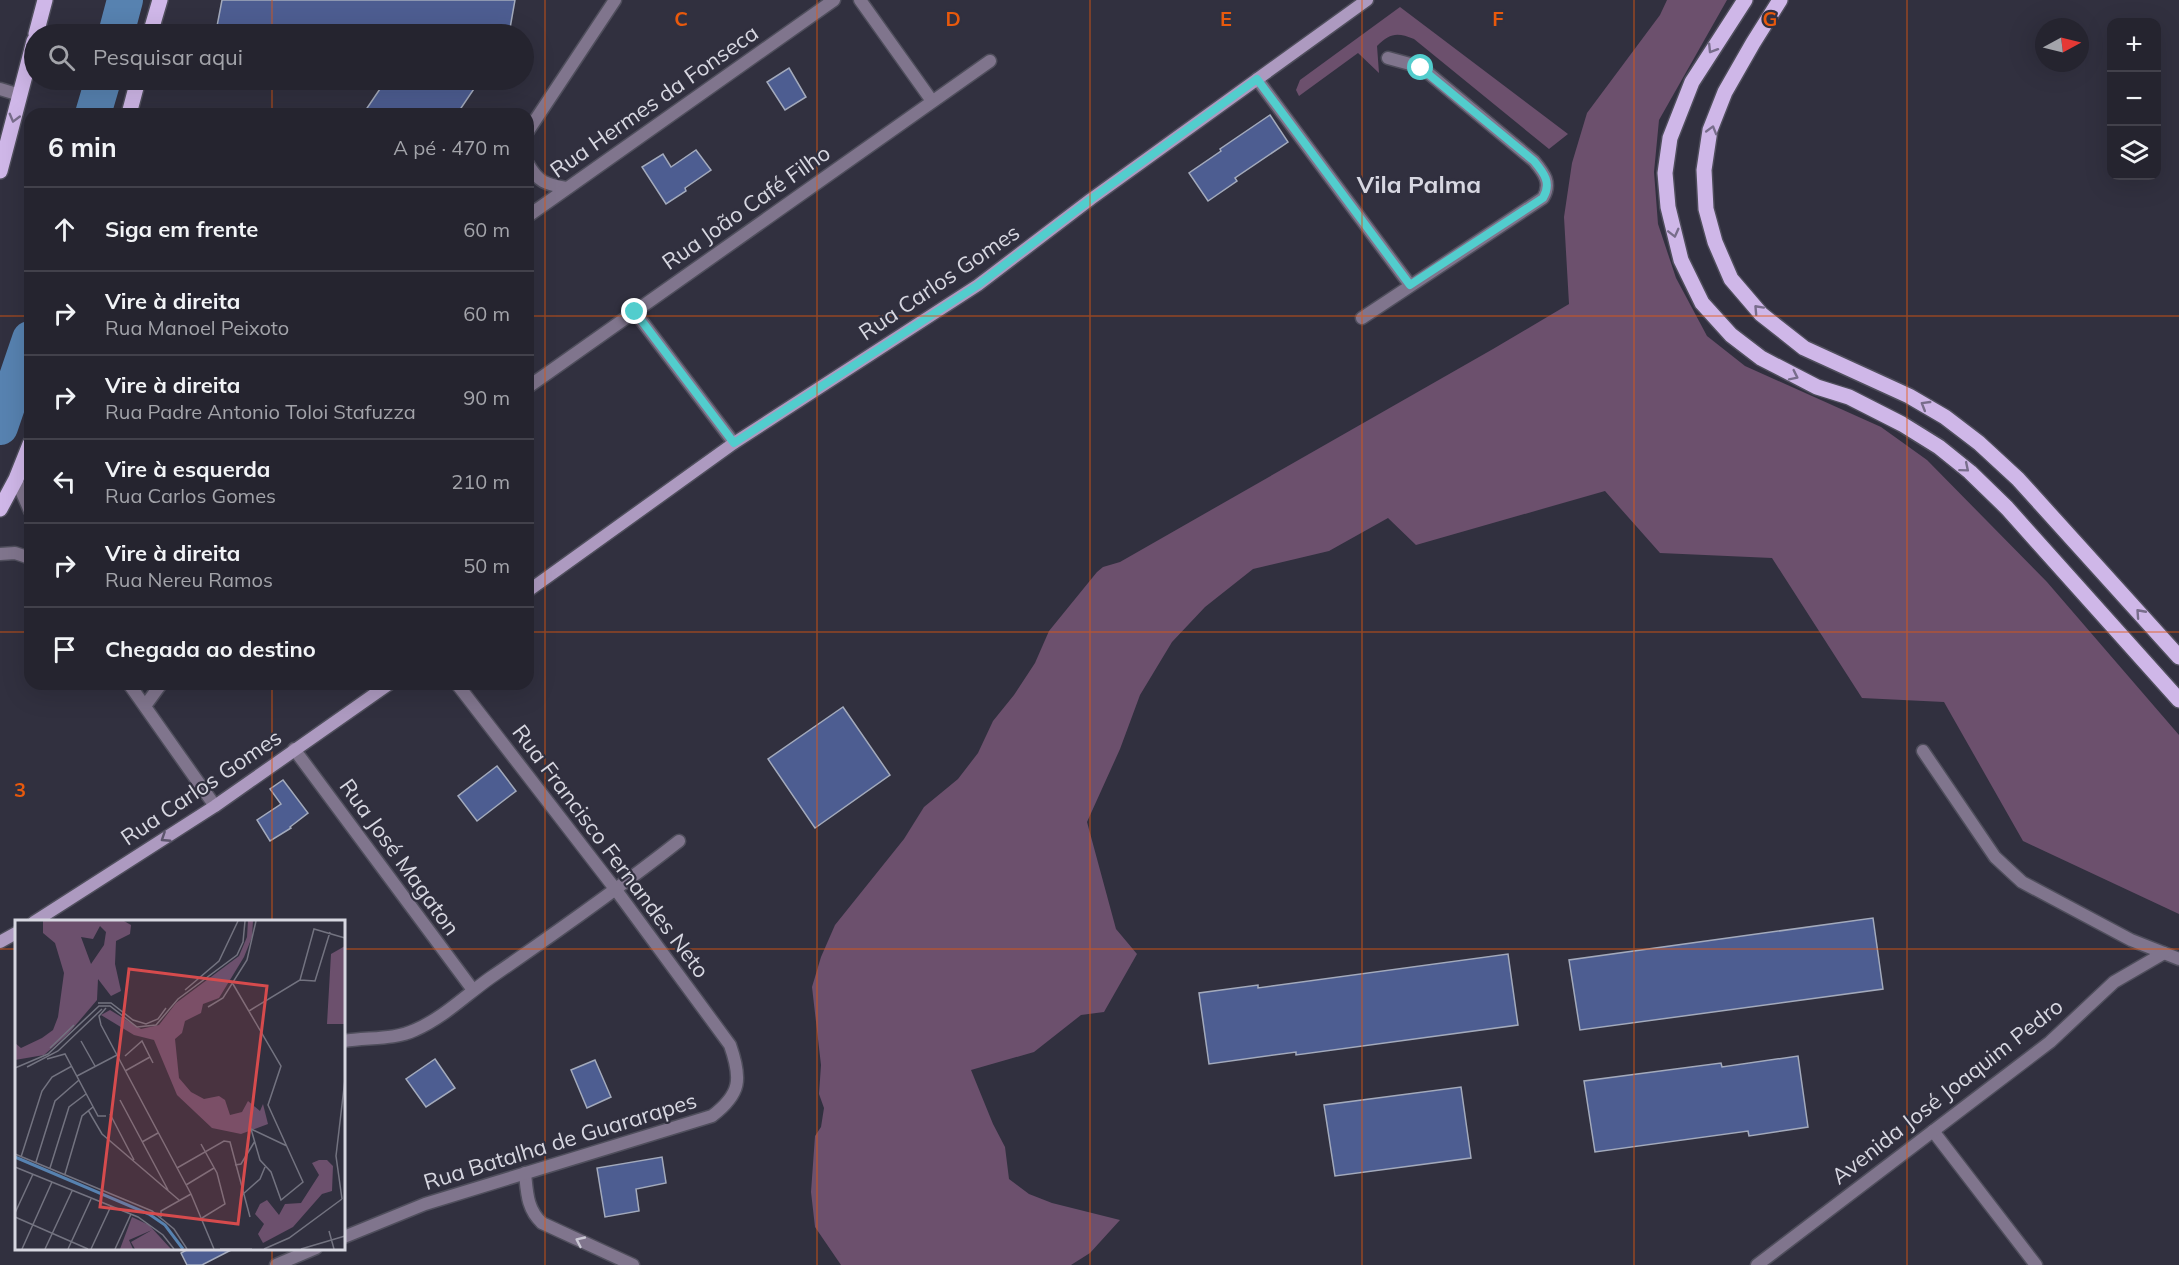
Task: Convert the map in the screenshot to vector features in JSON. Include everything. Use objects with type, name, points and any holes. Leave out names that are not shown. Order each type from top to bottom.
[{"type":"main road","points":[[39,24],[45,0]]},
{"type":"main road","points":[[153,24],[160,0]]},
{"type":"main road","name":"Rua Carlos Gomes","points":[[534,587],[734,443],[978,285],[1091,199],[1367,0]]},
{"type":"main road","points":[[1744,0],[1692,82],[1670,138],[1665,173],[1668,207],[1681,261],[1702,303],[1731,335],[1761,358],[1817,387],[1849,397],[1902,424],[1939,447],[1962,466],[2007,508],[2179,700]]},
{"type":"main road","points":[[1780,0],[1725,92],[1710,130],[1704,170],[1706,209],[1715,242],[1731,279],[1761,314],[1804,348],[1909,396],[1946,417],[1979,443],[2018,479],[2179,657]]},
{"type":"main road","points":[[0,171],[24,80]]},
{"type":"main road","points":[[131,108],[135,90]]},
{"type":"main road","points":[[0,509],[24,459]]},
{"type":"main road","name":"Rua Carlos Gomes","points":[[36,920],[215,806],[380,690]]},
{"type":"main road","points":[[0,942],[15,937]]},
{"type":"street","points":[[534,122],[615,0]]},
{"type":"street","name":"Rua Hermes da Fonseca","points":[[534,212],[834,0]]},
{"type":"street","points":[[860,0],[932,100]]},
{"type":"street","points":[[1362,318],[1543,198],[1548,191],[1544,173],[1534,161],[1421,68],[1388,58]]},
{"type":"street","name":"Rua João Café Filho","points":[[534,383],[990,61]]},
{"type":"street","points":[[1257,79],[1410,285]]},
{"type":"street","points":[[0,89],[20,95]]},
{"type":"street","points":[[534,175],[547,185],[567,188]]},
{"type":"street","points":[[635,312],[734,443]]},
{"type":"street","points":[[16,479],[24,497]]},
{"type":"street","points":[[0,554],[15,553],[24,556]]},
{"type":"street","points":[[133,690],[215,806]]},
{"type":"street","points":[[145,706],[157,690]]},
{"type":"street","name":"Rua Francisco Fernandes Neto","points":[[461,690],[616,890],[730,1045]]},
{"type":"street","name":"Rua José Magaton","points":[[294,749],[473,990]]},
{"type":"street","points":[[1923,751],[1995,857],[2007,870],[2036,891],[2132,940],[2179,959]]},
{"type":"street","points":[[345,1041],[392,1036],[414,1031],[433,1021],[473,990],[616,890],[679,841]]},
{"type":"street","name":"Avenida José Joaquim Pedro","points":[[1757,1265],[2050,1042],[2114,982],[2164,953]]},
{"type":"street","name":"Rua Batalha de Guararapes","points":[[345,1238],[425,1204],[712,1116],[728,1104],[737,1086],[738,1066],[730,1045]]},
{"type":"street","points":[[1933,1131],[2036,1265]]},
{"type":"street","points":[[525,1173],[528,1201],[533,1214],[542,1223],[633,1265]]},
{"type":"street","points":[[276,1265],[311,1250]]},
{"type":"shaded area","points":[[1667,0],[1727,0],[1659,120],[1654,172],[1658,224],[1676,278],[1707,336],[1745,366],[1881,427],[1927,460],[2047,582],[2179,735],[2179,914],[2023,841],[1944,702],[1862,698],[1772,558],[1660,553],[1605,491],[1416,545],[1388,518],[1329,551],[1253,569],[1205,607],[1172,642],[1140,695],[1120,749],[1087,822],[1116,929],[1137,954],[1104,1012],[1081,1015],[1034,1052],[971,1070],[1005,1147],[1009,1179],[1029,1194],[1052,1203],[1120,1220],[1090,1253],[1071,1265],[841,1265],[815,1227],[811,1192],[815,1136],[821,1127],[824,1108],[819,1094],[821,1065],[812,987],[821,957],[835,925],[904,839],[924,807],[958,779],[978,753],[993,721],[1035,663],[1049,631],[1097,572],[1103,567],[1120,562],[1569,304],[1564,217],[1572,163],[1587,113],[1660,15]]},
{"type":"shaded area","points":[[1400,7],[1568,134],[1549,149],[1414,39],[1403,35],[1390,36],[1377,46],[1379,73],[1358,53],[1299,96],[1296,90],[1300,80]]},
{"type":"building","points":[[222,0],[515,0],[511,24],[217,24]]},
{"type":"building","points":[[789,68],[806,97],[785,110],[767,82]]},
{"type":"building","points":[[379,90],[473,90],[461,108],[367,108]]},
{"type":"building","points":[[1270,115],[1288,142],[1235,178],[1237,181],[1208,201],[1189,173]]},
{"type":"building","points":[[696,150],[711,170],[666,204],[642,167],[663,154],[671,167]]},
{"type":"building","points":[[843,707],[890,775],[815,828],[768,759]]},
{"type":"building","points":[[497,766],[516,791],[477,821],[458,796]]},
{"type":"building","points":[[283,780],[308,813],[291,828],[270,841],[257,820],[281,804],[270,789]]},
{"type":"building","points":[[1873,918],[1883,989],[1580,1030],[1569,960]]},
{"type":"building","points":[[1508,954],[1518,1025],[1296,1055],[1296,1052],[1209,1064],[1199,993],[1258,985],[1258,988]]},
{"type":"building","points":[[1798,1056],[1808,1127],[1749,1136],[1748,1131],[1595,1152],[1584,1081],[1721,1063],[1722,1067]]},
{"type":"building","points":[[435,1059],[455,1088],[426,1107],[406,1079]]},
{"type":"building","points":[[595,1060],[611,1097],[587,1108],[571,1070]]},
{"type":"building","points":[[1461,1087],[1471,1158],[1335,1176],[1324,1105]]},
{"type":"building","points":[[662,1157],[666,1183],[636,1189],[639,1211],[605,1217],[597,1168]]},
{"type":"building","points":[[186,1250],[231,1250],[202,1265],[187,1265],[181,1253]]},
{"type":"waterway","points":[[119,24],[125,0]]},
{"type":"waterway","points":[[95,108],[100,90]]},
{"type":"waterway","points":[[0,427],[24,357]]},
{"type":"district","name":"Vila Palma","points":[[1419,184]]},
{"type":"route","points":[[635,312],[734,443],[978,285],[1091,199],[1257,79],[1410,285],[1543,198],[1548,191],[1544,173],[1534,161],[1421,68]]}]
